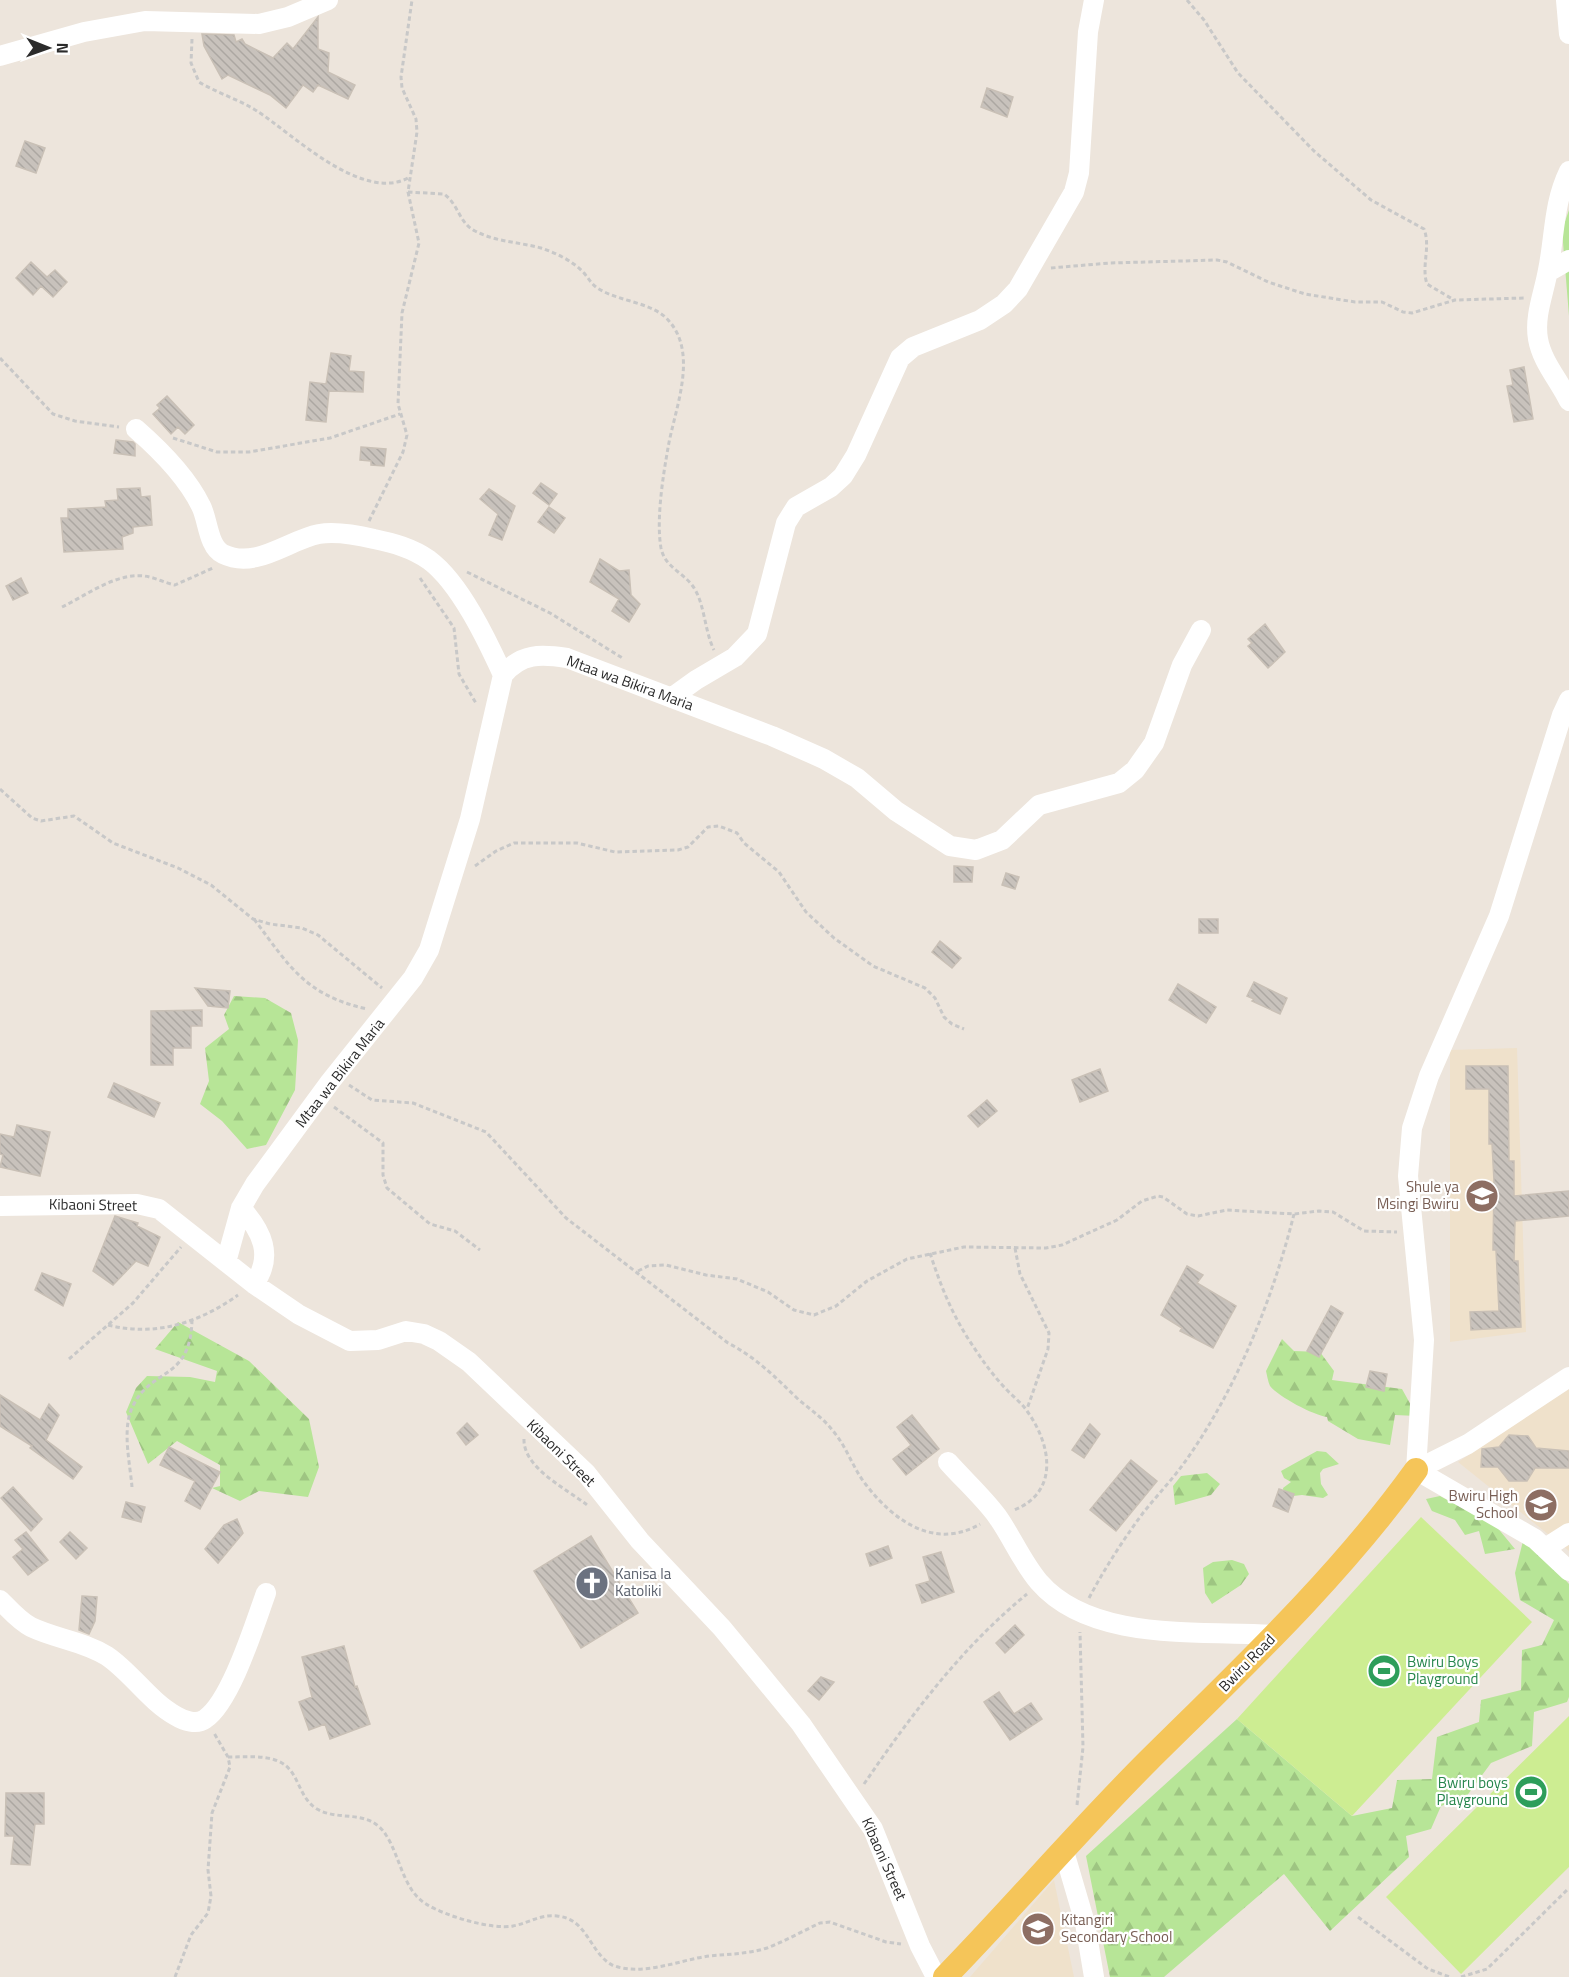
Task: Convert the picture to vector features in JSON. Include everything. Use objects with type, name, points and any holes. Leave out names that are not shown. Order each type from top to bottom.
[{"type":"main road","name":"Bwiru Road","points":[[945,1977],[1010,1910],[1069,1843],[1274,1635],[1374,1528],[1416,1470]]},
{"type":"street","points":[[0,56],[112,27],[145,21],[259,24],[288,17],[328,0]]},
{"type":"street","points":[[671,698],[735,657],[758,634],[786,523],[796,507],[831,488],[843,476],[856,455],[900,358],[913,347],[980,320],[1004,304],[1018,289],[1074,192],[1079,173],[1088,32],[1094,0]]},
{"type":"street","points":[[1566,0],[1569,34]]},
{"type":"street","points":[[1569,171],[1556,205],[1548,272],[1541,297],[1538,339],[1545,360],[1569,401]]},
{"type":"street","points":[[1548,272],[1569,260]]},
{"type":"street","points":[[136,429],[154,446],[201,505],[212,539],[219,552],[230,557],[243,558],[267,554],[320,534],[362,536],[404,547],[423,567],[453,587],[478,626],[503,675]]},
{"type":"street","name":"Mtaa wa Bikira Maria","points":[[226,1262],[241,1208],[255,1184],[325,1089],[413,978],[438,924],[481,776],[503,675],[513,663],[527,657],[548,655],[567,658],[772,736],[841,767],[915,824],[950,846],[976,850],[1002,840],[1039,804],[1119,783],[1135,770],[1154,744],[1182,665],[1201,630]]},
{"type":"street","points":[[1569,700],[1562,715],[1499,916],[1429,1076],[1412,1128],[1408,1176],[1424,1340],[1416,1470],[1547,1547],[1569,1571]]},
{"type":"street","name":"Kibaoni Street","points":[[0,1206],[136,1204],[159,1209],[254,1284],[298,1314],[350,1341],[378,1340],[406,1331],[439,1341],[469,1362],[586,1473],[621,1517],[749,1660],[801,1724],[855,1798],[873,1829],[920,1946],[936,1977]]},
{"type":"street","points":[[241,1208],[260,1231],[264,1243],[264,1264],[254,1284]]},
{"type":"street","name":"Bwiru Road","points":[[1416,1470],[1468,1444],[1569,1377]]},
{"type":"street","points":[[948,1462],[996,1514],[1040,1583],[1081,1613],[1106,1621],[1166,1631],[1274,1635]]},
{"type":"street","points":[[1547,1547],[1569,1533]]},
{"type":"street","points":[[0,1600],[29,1626],[87,1645],[108,1657],[177,1716],[194,1723],[204,1720],[216,1709],[230,1685],[266,1593]]},
{"type":"street","points":[[1069,1843],[1094,1977]]},
{"type":"path","points":[[362,536],[403,452],[408,431],[398,404],[402,313],[419,243],[408,192],[417,132],[416,119],[405,98],[401,77],[412,0]]},
{"type":"path","points":[[1187,0],[1238,73],[1314,151],[1371,200],[1424,229],[1427,237],[1425,275],[1427,284],[1455,300]]},
{"type":"path","points":[[196,22],[191,45],[191,63],[199,82],[249,106],[306,150],[369,181],[386,186],[410,177]]},
{"type":"path","points":[[408,192],[444,194],[451,199],[463,221],[473,230],[502,241],[540,248],[557,254],[571,262],[599,290],[664,316],[674,327],[681,352],[683,377],[680,404],[668,448],[661,522],[662,549],[667,562],[693,586],[705,628],[721,664]]},
{"type":"path","points":[[1028,270],[1110,263],[1217,260],[1227,262],[1268,282],[1305,294],[1355,302],[1382,302],[1403,312],[1412,313],[1455,300],[1541,297]]},
{"type":"path","points":[[0,358],[53,414],[75,421],[136,429]]},
{"type":"path","points":[[168,436],[217,452],[239,453],[330,438],[400,414]]},
{"type":"path","points":[[62,607],[110,581],[128,576],[147,576],[175,585],[190,580],[230,557]]},
{"type":"path","points":[[423,567],[482,579],[559,619],[627,661]]},
{"type":"path","points":[[423,567],[454,628],[459,674],[478,709]]},
{"type":"path","points":[[0,789],[32,818],[41,821],[74,816],[113,843],[160,860],[211,885],[254,919],[278,951],[317,992],[335,1001],[391,1007]]},
{"type":"path","points":[[474,867],[489,855],[514,843],[577,843],[615,852],[664,851],[688,847],[708,827],[728,827],[737,833],[754,853],[779,872],[806,912],[834,938],[873,966],[925,988],[935,998],[944,1017],[952,1024],[964,1029]]},
{"type":"path","points":[[254,919],[302,928],[318,935],[391,1007]]},
{"type":"path","points":[[325,1089],[353,1085],[365,1097],[372,1100],[413,1103],[486,1132],[566,1218],[728,1342],[751,1355],[767,1368],[833,1430],[867,1486],[892,1513],[912,1527],[930,1534],[948,1535],[968,1531],[996,1514],[1022,1507],[1044,1483],[1049,1473],[1036,1426],[1026,1410],[990,1372],[954,1317],[930,1253]]},
{"type":"path","points":[[325,1089],[383,1143],[383,1175],[387,1188],[430,1224],[455,1231],[480,1250]]},
{"type":"path","points":[[637,1271],[648,1266],[666,1265],[706,1275],[737,1278],[768,1292],[805,1314],[824,1313],[883,1272],[907,1259],[964,1247],[1046,1248],[1078,1239],[1117,1220],[1142,1201],[1158,1196],[1187,1214],[1198,1216],[1227,1210],[1294,1214],[1333,1212],[1364,1231],[1376,1233],[1414,1229]]},
{"type":"path","points":[[1069,1843],[1083,1747],[1081,1613],[1123,1540],[1189,1456],[1207,1428],[1256,1330],[1282,1259],[1294,1214]]},
{"type":"path","points":[[69,1359],[133,1303],[192,1235]]},
{"type":"path","points":[[1015,1248],[1020,1274],[1046,1326],[1049,1340],[1026,1410]]},
{"type":"path","points":[[108,1325],[129,1330],[150,1331],[192,1321],[210,1313],[254,1284]]},
{"type":"path","points":[[132,1486],[128,1425],[131,1409],[144,1391],[181,1363],[190,1348],[192,1321]]},
{"type":"path","points":[[527,1419],[523,1444],[527,1456],[587,1506],[621,1517]]},
{"type":"path","points":[[855,1798],[938,1681],[997,1618],[1040,1583]]},
{"type":"path","points":[[174,1977],[191,1935],[208,1913],[211,1896],[208,1870],[212,1813],[230,1767],[228,1757],[204,1720]]},
{"type":"path","points":[[228,1757],[277,1761],[292,1770],[308,1802],[318,1810],[330,1814],[355,1815],[373,1822],[386,1834],[408,1882],[424,1903],[448,1916],[513,1926],[537,1916],[565,1918],[584,1929],[598,1956],[614,1966],[654,1970],[708,1956],[735,1955],[767,1948],[820,1923],[830,1922],[886,1942],[920,1946]]},
{"type":"path","points":[[1461,1977],[1487,1969],[1569,1888]]},
{"type":"path","points":[[1358,1917],[1428,1969],[1450,1977]]},
{"type":"shaded area","points":[[1517,1048],[1526,1332],[1450,1342],[1450,1050]]},
{"type":"shaded area","name":"Bwiru High School","points":[[1569,1389],[1569,1551],[1458,1462]]},
{"type":"shaded area","name":"Kitangiri Secondary School","points":[[1054,1880],[1074,1977],[970,1977]]},
{"type":"green space","points":[[1569,210],[1569,316],[1562,230]]},
{"type":"green space","points":[[234,996],[265,998],[291,1013],[298,1040],[295,1090],[266,1145],[247,1149],[222,1121],[200,1104],[209,1081],[205,1048],[229,1029],[224,1015]]},
{"type":"green space","points":[[178,1322],[249,1361],[309,1419],[319,1467],[308,1497],[259,1491],[240,1501],[212,1488],[220,1486],[220,1465],[177,1441],[148,1464],[126,1412],[136,1388],[147,1376],[190,1377],[215,1382],[217,1371],[155,1349]]},
{"type":"green space","points":[[1282,1339],[1294,1351],[1320,1352],[1334,1371],[1332,1380],[1402,1389],[1417,1416],[1395,1415],[1390,1445],[1358,1439],[1328,1421],[1327,1417],[1297,1405],[1270,1386],[1266,1371]]},
{"type":"green space","points":[[1317,1451],[1326,1452],[1339,1464],[1323,1469],[1320,1473],[1321,1484],[1328,1495],[1323,1498],[1302,1495],[1284,1497],[1283,1488],[1291,1482],[1284,1478],[1281,1471]]},
{"type":"green space","points":[[1207,1473],[1220,1484],[1211,1495],[1175,1505],[1173,1486],[1181,1476]]},
{"type":"green space","points":[[1440,1496],[1496,1526],[1515,1549],[1485,1554],[1479,1531],[1465,1535],[1455,1520],[1432,1511],[1426,1499]]},
{"type":"green space","name":"Bwiru Boys Playground","points":[[1421,1517],[1532,1622],[1352,1816],[1237,1719]]},
{"type":"green space","points":[[1523,1541],[1545,1557],[1569,1584],[1569,1697],[1567,1702],[1534,1712],[1532,1746],[1491,1763],[1466,1797],[1441,1806],[1431,1829],[1406,1836],[1409,1857],[1330,1931],[1284,1874],[1164,1977],[1110,1977],[1086,1856],[1237,1719],[1352,1816],[1392,1808],[1397,1780],[1432,1779],[1437,1737],[1479,1722],[1481,1700],[1521,1690],[1522,1650],[1542,1645],[1554,1620],[1520,1600],[1515,1573]]},
{"type":"green space","points":[[1232,1560],[1244,1564],[1249,1574],[1241,1585],[1212,1604],[1205,1593],[1203,1568],[1213,1562]]},
{"type":"green space","name":"Bwiru boys Playground","points":[[1569,1716],[1569,1867],[1461,1974],[1386,1897]]},
{"type":"building","points":[[318,17],[318,49],[329,53],[328,72],[355,85],[348,99],[318,85],[313,92],[303,85],[286,108],[270,95],[228,75],[222,79],[204,46],[202,34],[234,35],[236,42],[242,39],[245,44],[273,58],[287,43],[293,49]]},
{"type":"building","points":[[987,88],[1013,97],[1007,117],[981,107]]},
{"type":"building","points":[[25,141],[45,148],[36,173],[16,166]]},
{"type":"building","points":[[31,262],[47,277],[55,270],[67,282],[53,297],[41,286],[33,295],[16,278]]},
{"type":"building","points":[[331,353],[351,356],[349,371],[364,372],[363,392],[329,391],[326,422],[306,420],[310,382],[326,384]]},
{"type":"building","points":[[1524,367],[1533,419],[1514,422],[1507,386],[1513,385],[1510,370]]},
{"type":"building","points":[[167,396],[194,425],[185,434],[178,427],[171,434],[153,414],[160,408],[157,405]]},
{"type":"building","points":[[116,440],[133,442],[135,456],[114,453]]},
{"type":"building","points":[[361,447],[386,449],[384,466],[371,465],[371,461],[360,460]]},
{"type":"building","points":[[541,483],[557,494],[549,505],[533,493]]},
{"type":"building","points":[[140,488],[141,497],[150,496],[152,525],[133,527],[133,533],[122,537],[123,549],[64,552],[61,518],[68,518],[68,509],[106,507],[105,501],[118,500],[117,489]]},
{"type":"building","points":[[489,489],[515,506],[502,540],[489,535],[498,514],[480,499]]},
{"type":"building","points":[[549,507],[565,518],[554,533],[538,522]]},
{"type":"building","points":[[600,559],[619,571],[629,570],[631,595],[640,604],[629,622],[612,611],[619,599],[590,582]]},
{"type":"building","points":[[21,578],[28,593],[13,600],[6,586]]},
{"type":"building","points":[[1265,624],[1285,652],[1268,668],[1248,646],[1252,643],[1248,639]]},
{"type":"building","points":[[954,866],[973,867],[972,882],[954,882]]},
{"type":"building","points":[[1006,873],[1019,877],[1015,889],[1002,885]]},
{"type":"building","points":[[1199,919],[1218,919],[1218,933],[1199,933]]},
{"type":"building","points":[[940,941],[961,958],[952,968],[932,952]]},
{"type":"building","points":[[1254,982],[1287,998],[1280,1014],[1252,1001],[1254,999],[1247,996]]},
{"type":"building","points":[[1178,984],[1216,1007],[1206,1023],[1169,1000]]},
{"type":"building","points":[[195,988],[230,991],[228,1008],[208,1006]]},
{"type":"building","points":[[202,1010],[202,1026],[191,1026],[191,1048],[173,1048],[173,1065],[151,1065],[151,1011]]},
{"type":"building","points":[[1466,1066],[1508,1066],[1509,1161],[1514,1161],[1514,1196],[1569,1191],[1569,1216],[1515,1221],[1514,1261],[1518,1261],[1521,1327],[1471,1330],[1470,1312],[1499,1311],[1496,1250],[1493,1250],[1494,1181],[1492,1144],[1489,1144],[1489,1089],[1466,1089]]},
{"type":"building","points":[[1100,1069],[1108,1091],[1080,1102],[1072,1080]]},
{"type":"building","points":[[114,1083],[160,1103],[154,1117],[108,1097]]},
{"type":"building","points":[[987,1100],[997,1111],[978,1127],[968,1116]]},
{"type":"building","points":[[17,1125],[50,1132],[40,1176],[0,1167],[3,1155],[0,1154],[0,1134],[14,1137]]},
{"type":"building","points":[[115,1216],[138,1223],[137,1226],[160,1237],[148,1266],[136,1261],[113,1285],[93,1271]]},
{"type":"building","points":[[1187,1266],[1203,1275],[1197,1283],[1236,1306],[1213,1348],[1180,1331],[1182,1328],[1161,1315]]},
{"type":"building","points":[[42,1273],[71,1284],[63,1306],[35,1290]]},
{"type":"building","points":[[1331,1306],[1343,1313],[1319,1357],[1307,1351]]},
{"type":"building","points":[[1370,1371],[1387,1374],[1384,1391],[1366,1387]]},
{"type":"building","points":[[0,1395],[40,1420],[49,1404],[59,1415],[46,1440],[82,1467],[73,1479],[30,1448],[32,1446],[0,1426]]},
{"type":"building","points":[[912,1415],[939,1449],[906,1475],[893,1459],[911,1445],[897,1427]]},
{"type":"building","points":[[467,1423],[478,1435],[466,1445],[457,1433]]},
{"type":"building","points":[[1090,1424],[1100,1434],[1084,1458],[1072,1450]]},
{"type":"building","points":[[1509,1435],[1528,1436],[1536,1448],[1569,1451],[1569,1468],[1535,1468],[1527,1481],[1509,1481],[1498,1467],[1481,1467],[1482,1449],[1499,1447]]},
{"type":"building","points":[[169,1447],[220,1472],[200,1509],[185,1501],[195,1481],[160,1465]]},
{"type":"building","points":[[1131,1460],[1157,1481],[1116,1531],[1090,1510]]},
{"type":"building","points":[[13,1487],[42,1519],[31,1531],[1,1498]]},
{"type":"building","points":[[1279,1489],[1294,1494],[1288,1512],[1273,1506]]},
{"type":"building","points":[[126,1502],[145,1507],[141,1522],[122,1517]]},
{"type":"building","points":[[237,1519],[243,1533],[218,1563],[205,1549],[224,1525]]},
{"type":"building","points":[[26,1532],[48,1560],[28,1575],[13,1557],[23,1549],[15,1540]]},
{"type":"building","points":[[70,1532],[87,1548],[76,1559],[60,1542]]},
{"type":"building","points":[[591,1536],[638,1613],[581,1648],[534,1571]]},
{"type":"building","points":[[888,1546],[892,1558],[870,1566],[866,1554]]},
{"type":"building","points":[[941,1552],[954,1592],[922,1603],[916,1585],[930,1581],[923,1557]]},
{"type":"building","points":[[82,1596],[97,1597],[95,1621],[89,1634],[79,1630]]},
{"type":"building","points":[[1015,1625],[1024,1635],[1005,1653],[996,1643]]},
{"type":"building","points":[[344,1646],[355,1687],[357,1686],[370,1724],[330,1739],[325,1724],[309,1730],[299,1702],[312,1697],[302,1657]]},
{"type":"building","points":[[821,1677],[834,1682],[819,1700],[808,1691]]},
{"type":"building","points":[[999,1692],[1014,1714],[1031,1703],[1042,1719],[1010,1740],[984,1702]]},
{"type":"building","points":[[6,1793],[44,1793],[44,1824],[35,1824],[30,1865],[11,1864],[14,1836],[5,1836]]},
{"type":"place","name":"Shule ya Msingi Bwiru","points":[[1482,1196]]},
{"type":"place","name":"Bwiru High School","points":[[1541,1505]]},
{"type":"place","name":"Kanisa la Katoliki","points":[[592,1583]]},
{"type":"place","name":"Bwiru Boys Playground","points":[[1384,1671]]},
{"type":"place","name":"Bwiru boys Playground","points":[[1531,1792]]},
{"type":"place","name":"Kitangiri Secondary School","points":[[1038,1929]]}]
